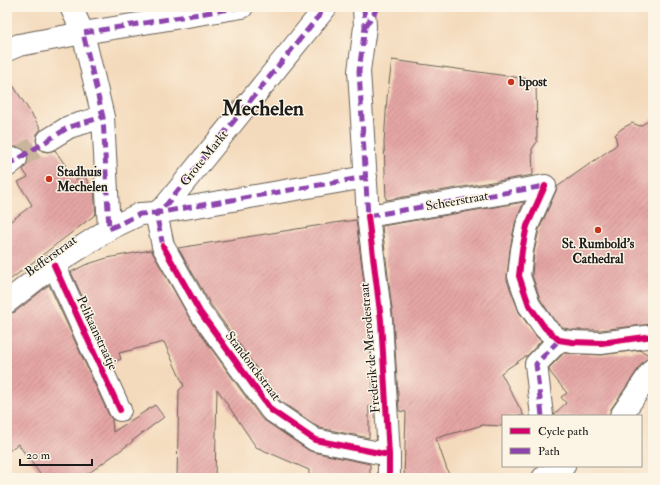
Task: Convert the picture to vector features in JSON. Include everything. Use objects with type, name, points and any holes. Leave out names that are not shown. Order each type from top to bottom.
[{"type":"street","points":[[7,50],[76,19],[242,7]]},
{"type":"street","name":"Grote Markt","points":[[156,213],[166,204],[326,7]]},
{"type":"street","points":[[368,216],[359,71],[365,17],[378,7]]},
{"type":"street","points":[[76,19],[103,117],[109,229]]},
{"type":"street","points":[[48,140],[69,127],[103,117]]},
{"type":"street","name":"Grote Markt","points":[[109,229],[140,214],[156,213],[366,177]]},
{"type":"street","name":"Scheerstraat","points":[[368,216],[545,186],[527,226],[519,276],[529,305],[545,328],[559,340]]},
{"type":"street","name":"Standonckstraat","points":[[156,213],[163,246],[200,312],[271,410],[315,440],[389,455]]},
{"type":"street","name":"Frederik de Merodestraat","points":[[368,216],[381,320],[389,478]]},
{"type":"street","name":"Befferstraat","points":[[7,302],[54,266],[109,229]]},
{"type":"street","name":"Pelikaanstraatje","points":[[54,266],[120,410]]},
{"type":"street","points":[[542,415],[536,364],[559,340],[601,343],[653,336]]},
{"type":"street","points":[[623,415],[653,369]]},
{"type":"street","points":[[543,478],[555,473],[563,467]]},
{"type":"building","points":[[392,60],[536,80],[537,142],[532,149],[533,175],[386,200],[384,143],[387,98]]},
{"type":"building","name":"Stadhuis Mechelen","points":[[7,76],[41,129],[37,134],[36,140],[38,147],[42,151],[48,152],[55,150],[75,180],[83,174],[94,191],[96,214],[7,282],[7,224],[32,205],[18,182],[28,177],[23,170],[27,164],[28,157],[26,151],[15,147],[9,149],[7,145]]},
{"type":"building","name":"St. Rumbold's Cathedral","points":[[653,118],[653,324],[600,330],[573,330],[564,328],[554,320],[540,299],[532,275],[534,252],[539,230],[557,187],[615,146],[617,144],[615,135],[621,129],[632,123],[640,126]]},
{"type":"building","points":[[524,202],[515,223],[510,249],[507,280],[519,312],[541,341],[529,354],[501,373],[523,415],[502,415],[502,426],[483,425],[436,438],[450,478],[404,478],[406,412],[399,411],[393,318],[382,226]]},
{"type":"building","points":[[356,220],[369,321],[374,407],[369,406],[369,438],[320,428],[280,401],[211,305],[178,248]]},
{"type":"building","points":[[151,250],[190,319],[261,418],[308,450],[370,464],[370,478],[309,478],[309,470],[256,447],[217,389],[215,478],[177,478],[179,390],[184,386],[164,342],[119,353],[121,359],[112,363],[71,272],[85,265],[107,258]]},
{"type":"building","points":[[49,285],[112,419],[113,432],[155,405],[164,417],[82,478],[43,478],[18,444],[7,452],[7,314],[15,312]]},
{"type":"building","points":[[639,350],[650,355],[643,362],[611,409],[609,415],[554,415],[566,403],[561,397],[567,393],[550,372],[549,368],[564,353],[601,355]]},
{"type":"tunnel","points":[[16,159],[48,140]]},
{"type":"marked path","points":[[242,7],[83,33],[103,117],[109,229],[140,214],[156,213],[166,205],[326,7]]},
{"type":"marked path","points":[[364,7],[365,27],[359,71],[368,216],[545,186]]},
{"type":"marked path","points":[[365,27],[378,7]]},
{"type":"marked path","points":[[7,166],[69,127],[103,117]]},
{"type":"marked path","points":[[163,246],[156,213],[366,177]]},
{"type":"marked path","points":[[542,415],[536,364],[559,340]]},
{"type":"cycle path","points":[[545,186],[527,226],[519,276],[529,305],[545,328],[559,340],[572,342],[601,343],[653,336]]},
{"type":"cycle path","points":[[368,216],[381,320],[389,478]]},
{"type":"cycle path","points":[[163,246],[200,312],[271,410],[315,440],[389,455]]},
{"type":"cycle path","points":[[54,265],[120,410]]},
{"type":"place","name":"bpost","points":[[511,82]]},
{"type":"place","name":"Stadhuis Mechelen","points":[[49,179]]},
{"type":"place","name":"St. Rumbold's Cathedral","points":[[598,230]]},
{"type":"district","name":"Mechelen","points":[[263,108]]}]
